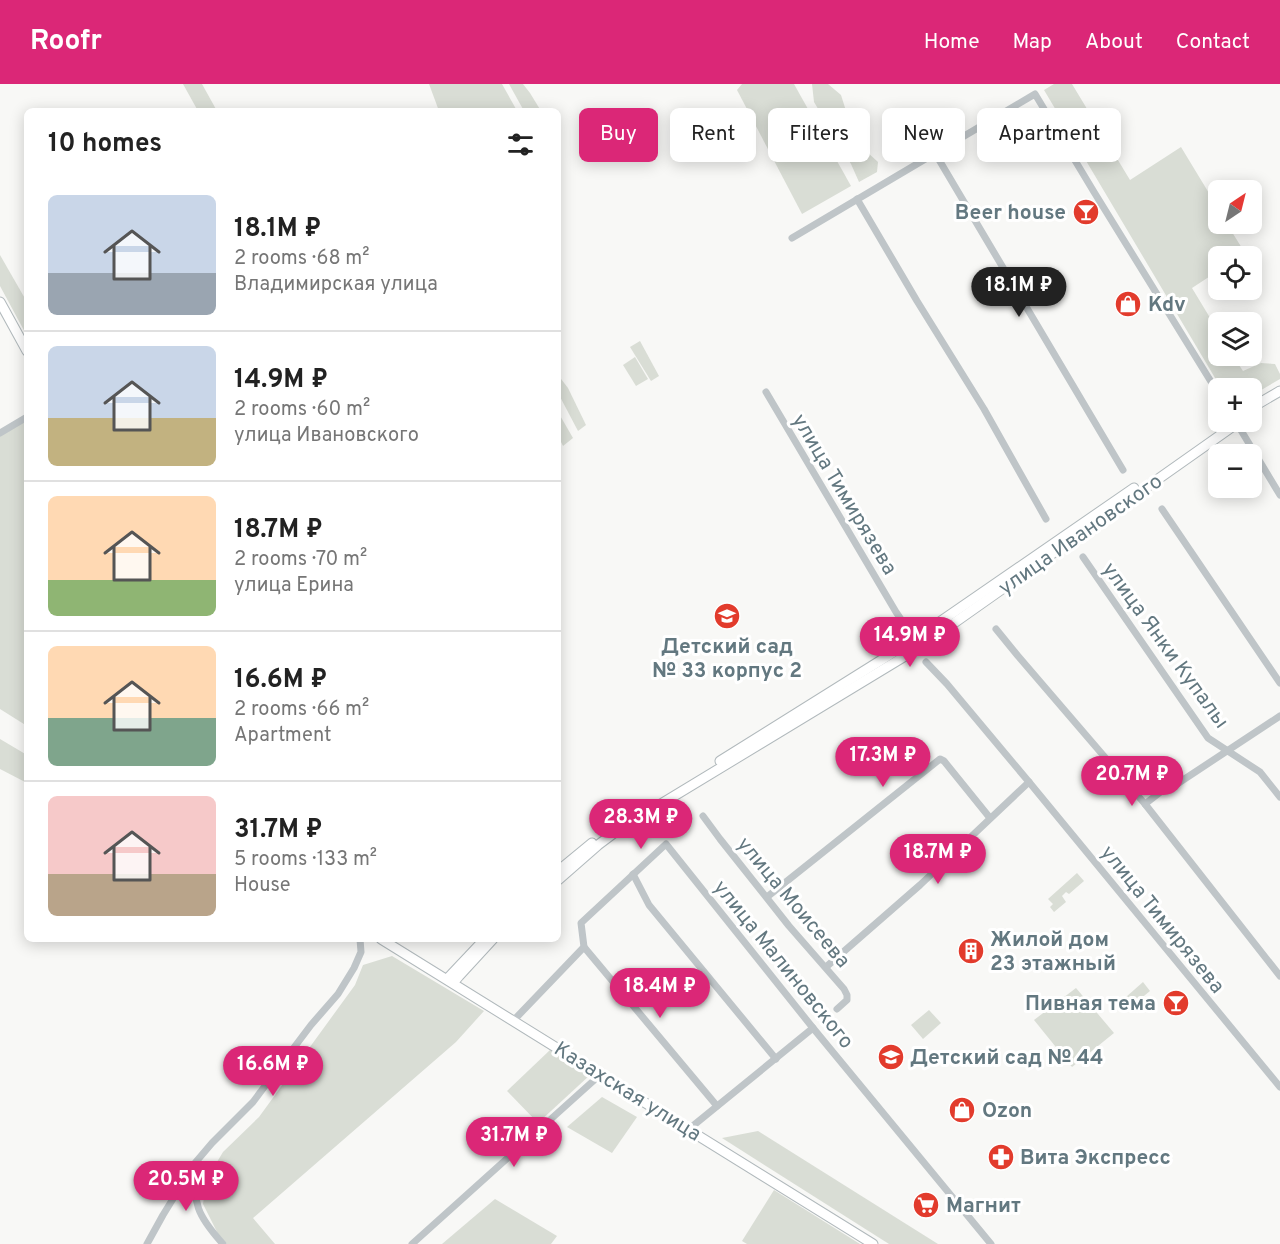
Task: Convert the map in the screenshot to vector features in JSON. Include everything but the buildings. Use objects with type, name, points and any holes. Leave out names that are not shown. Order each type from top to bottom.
[{"type":"street","points":[[965,135],[1035,94],[1209,378]]},
{"type":"street","points":[[792,238],[920,162]]},
{"type":"street","points":[[940,162],[1123,470]]},
{"type":"street","points":[[857,199],[984,409],[1046,519]]},
{"type":"street","points":[[0,302],[24,346]]},
{"type":"street","points":[[1262,402],[1280,391]]},
{"type":"street","name":"улица Тимирязева","points":[[765,392],[896,612],[917,643]]},
{"type":"street","points":[[1262,409],[1280,398]]},
{"type":"street","points":[[0,433],[24,419]]},
{"type":"street","name":"улица Ивановского","points":[[561,877],[618,830],[917,643],[1221,432]]},
{"type":"street","points":[[1242,432],[1280,495]]},
{"type":"street","points":[[1162,509],[1280,683]]},
{"type":"street","name":"улица Янки Купалы","points":[[1083,557],[1208,738],[1260,772],[1280,797]]},
{"type":"street","points":[[996,628],[1145,804],[1280,976]]},
{"type":"street","name":"улица Ивановского","points":[[561,868],[615,827],[917,643]]},
{"type":"street","name":"улица Тимирязева","points":[[926,662],[1029,782],[1280,1087]]},
{"type":"street","points":[[1145,804],[1163,790],[1177,784],[1228,752],[1280,716]]},
{"type":"street","points":[[767,897],[940,759],[990,818]]},
{"type":"street","points":[[826,967],[920,885],[1029,782]]},
{"type":"street","name":"улица Моисеева","points":[[704,816],[789,926],[844,989],[847,1000],[837,1008]]},
{"type":"street","name":"улица Малиновского","points":[[633,874],[666,844],[813,1028],[991,1244]]},
{"type":"street","points":[[717,1106],[584,946],[581,922],[633,874],[649,905],[776,1059]]},
{"type":"street","points":[[147,1244],[195,1163],[253,1102],[311,1024],[338,994],[361,952],[360,942]]},
{"type":"street","name":"Казахская улица","points":[[386,942],[873,1244]]},
{"type":"street","points":[[450,981],[482,942]]},
{"type":"street","points":[[450,981],[459,975],[490,942]]},
{"type":"street","points":[[514,1020],[584,946]]},
{"type":"street","points":[[689,1129],[813,1028]]},
{"type":"street","points":[[412,1244],[601,1074]]},
{"type":"street","points":[[195,1163],[195,1197],[199,1212],[208,1228],[223,1244]]},
{"type":"shaded area","points":[[183,84],[202,84],[215,108],[196,108]]},
{"type":"shaded area","points":[[429,84],[502,84],[515,108],[438,108]]},
{"type":"shaded area","points":[[509,84],[523,84],[539,108],[522,108]]},
{"type":"shaded area","points":[[742,84],[794,84],[807,108],[768,108],[768,149],[756,126],[756,108],[746,108],[737,90]]},
{"type":"shaded area","points":[[812,84],[828,84],[841,95],[845,108],[818,108],[814,102]]},
{"type":"shaded area","points":[[1054,84],[1072,84],[1086,108],[1055,108],[1044,90]]},
{"type":"shaded area","points":[[1181,147],[1208,192],[1208,234],[1233,234],[1241,246],[1208,246],[1208,278],[1192,288],[1208,314],[1208,366],[1240,366],[1243,371],[1254,366],[1262,366],[1262,363],[1275,364],[1280,379],[1262,390],[1262,378],[1215,378],[1087,162],[1119,162],[1130,180]]},
{"type":"shaded area","points":[[870,155],[878,162],[877,172],[859,182],[850,162],[870,162]]},
{"type":"shaded area","points":[[775,162],[838,162],[851,186],[802,214]]},
{"type":"shaded area","points":[[0,255],[24,297],[24,330],[0,286]]},
{"type":"shaded area","points":[[640,341],[659,376],[651,381],[630,347]]},
{"type":"shaded area","points":[[635,357],[648,379],[636,386],[623,365]]},
{"type":"shaded area","points":[[561,379],[568,388],[586,425],[578,431],[561,399]]},
{"type":"shaded area","points":[[561,417],[573,438],[563,446],[561,442]]},
{"type":"shaded area","points":[[24,419],[24,724],[0,709],[0,434]]},
{"type":"shaded area","points":[[0,739],[24,753],[24,781],[0,769]]},
{"type":"shaded area","points":[[1077,873],[1084,881],[1069,894],[1066,892],[1062,896],[1066,902],[1054,912],[1050,907],[1053,904],[1048,899]]},
{"type":"shaded area","points":[[392,956],[484,1011],[456,1042],[253,1218],[275,1244],[227,1244],[218,1234],[203,1204],[206,1183],[214,1167],[223,1152],[259,1117],[355,985],[363,965]]},
{"type":"shaded area","points":[[1143,982],[1150,991],[1133,1005],[1126,997]]},
{"type":"shaded area","points":[[1076,988],[1114,1033],[1072,1067],[1034,1020]]},
{"type":"shaded area","points":[[929,1010],[941,1023],[923,1039],[911,1025]]},
{"type":"shaded area","points":[[550,1050],[590,1075],[538,1123],[507,1091]]},
{"type":"shaded area","points":[[602,1097],[637,1117],[612,1153],[567,1127]]},
{"type":"shaded area","points":[[758,1131],[938,1244],[889,1244],[722,1138]]},
{"type":"shaded area","points":[[774,1190],[860,1244],[747,1244],[742,1241]]},
{"type":"shaded area","points":[[495,1199],[557,1236],[551,1244],[442,1244]]},
{"type":"place","name":"Beer house","points":[[1086,212]]},
{"type":"place","name":"Kdv","points":[[1128,304]]},
{"type":"place","name":"Детский сад № 33 корпус 2","points":[[727,616]]},
{"type":"place","name":"Жилой дом 23 этажный","points":[[971,951]]},
{"type":"place","name":"Пивная тема","points":[[1176,1003]]},
{"type":"place","name":"Детский сад № 44","points":[[891,1057]]},
{"type":"place","name":"Ozon","points":[[962,1110]]},
{"type":"place","name":"Вита Экспресс","points":[[1001,1157]]},
{"type":"place","name":"Магнит","points":[[926,1205]]}]
